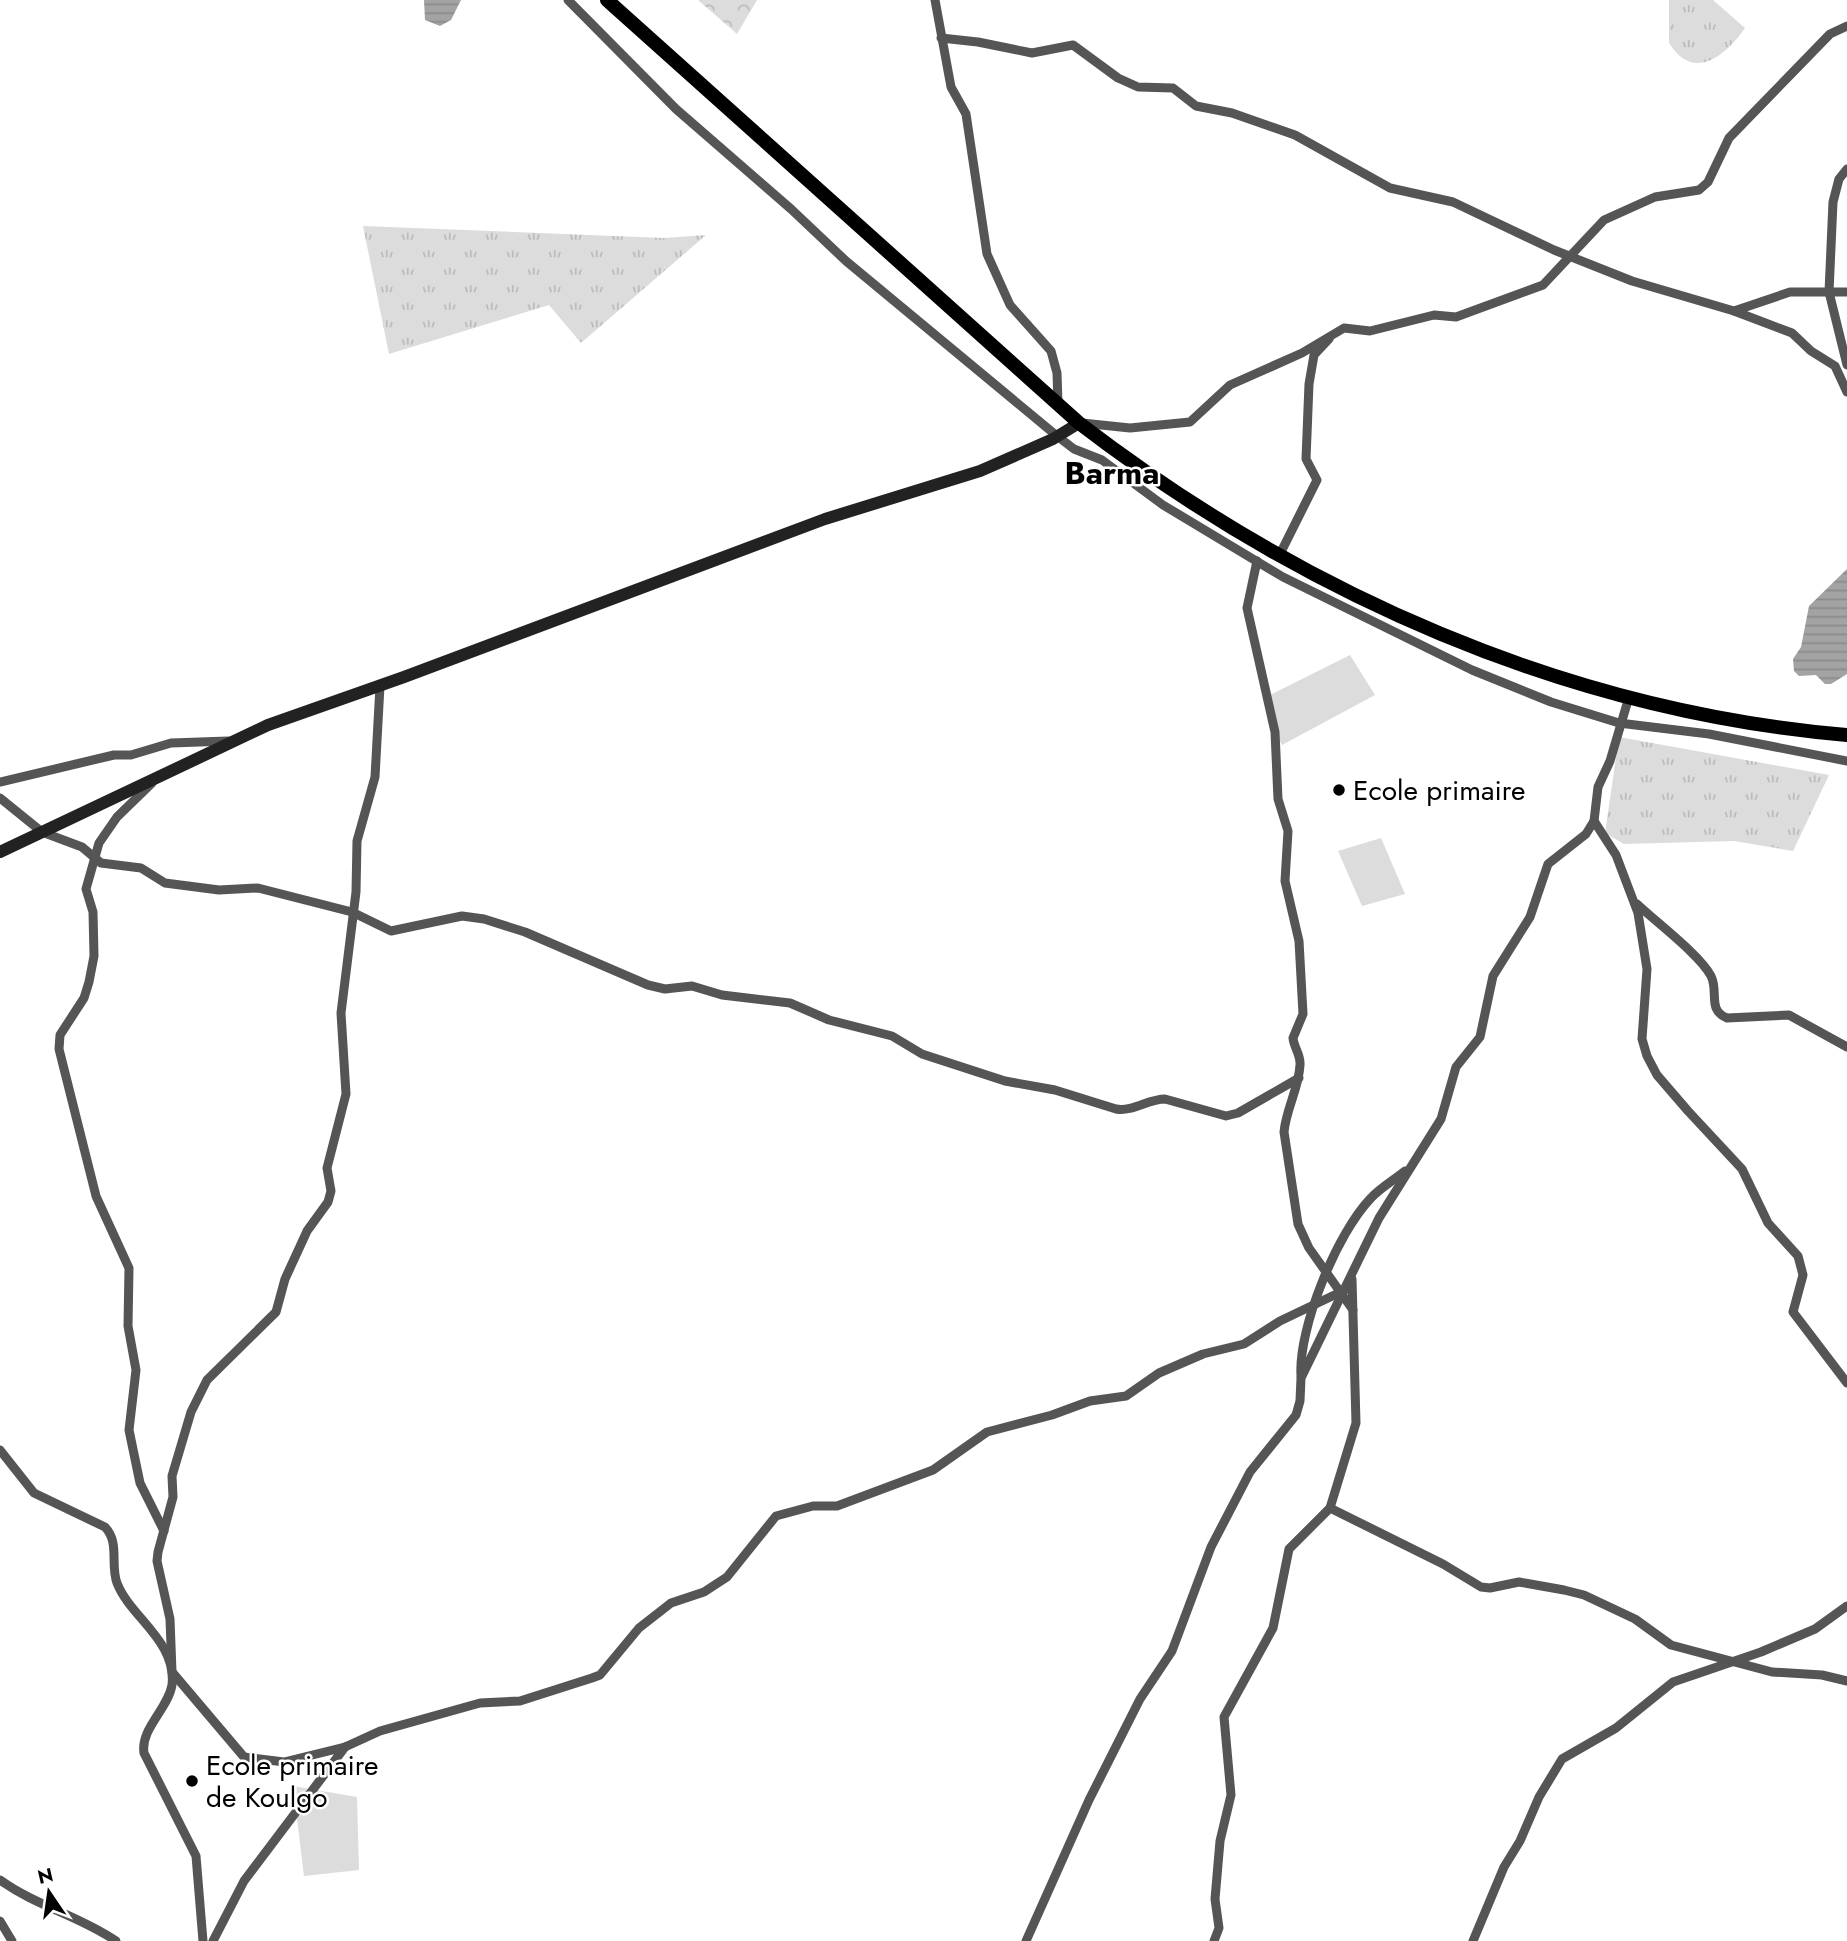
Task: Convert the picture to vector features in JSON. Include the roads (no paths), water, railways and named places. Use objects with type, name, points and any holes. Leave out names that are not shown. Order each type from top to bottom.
[{"type":"main road","points":[[607,0],[1079,423],[1147,475],[1279,556],[1415,624],[1521,665],[1629,696],[1748,722],[1847,735]]},
{"type":"street","points":[[568,0],[676,109],[846,261],[1057,436],[1074,449],[1102,460],[1163,505],[1257,561],[1365,620],[1472,670],[1551,702],[1619,723],[1709,734],[1847,761]]},
{"type":"street","points":[[935,0],[951,87],[966,114],[987,254],[1010,305],[1051,351],[1057,373],[1058,404]]},
{"type":"street","points":[[0,852],[230,741],[825,519],[980,471],[1079,423],[1130,428],[1190,422],[1198,418],[1230,385],[1302,353],[1332,334],[1350,327],[1370,331],[1434,315],[1456,317],[1543,285],[1604,220],[1666,193],[1699,190],[1708,182],[1729,138],[1830,34],[1847,26]]},
{"type":"street","points":[[941,38],[1032,53],[1073,46],[1118,78],[1138,87],[1173,88],[1196,106],[1232,113],[1295,135],[1390,188],[1453,202],[1570,256],[1632,281],[1734,311],[1792,333],[1811,351],[1835,366],[1847,392]]},
{"type":"street","points":[[1847,169],[1839,179],[1833,202],[1829,292],[1847,365]]},
{"type":"street","points":[[1734,311],[1790,292],[1847,292]]},
{"type":"street","points":[[1279,556],[1317,480],[1307,459],[1309,384],[1314,355],[1332,334]]},
{"type":"street","points":[[1257,561],[1247,608],[1275,732],[1278,799],[1288,831],[1285,881],[1299,941],[1303,1014],[1293,1038],[1300,1054],[1299,1077],[1285,1118],[1284,1132],[1298,1224],[1309,1248],[1353,1310]]},
{"type":"street","points":[[203,1941],[196,1856],[151,1771],[142,1744],[167,1703],[172,1672],[170,1619],[157,1561],[173,1497],[172,1476],[191,1412],[207,1380],[276,1312],[285,1279],[307,1231],[328,1202],[331,1191],[327,1168],[346,1094],[341,1013],[357,841],[375,777],[380,686]]},
{"type":"street","points":[[1301,1378],[1379,1218],[1441,1119],[1456,1067],[1480,1037],[1493,976],[1530,917],[1548,864],[1586,834],[1594,821],[1598,787],[1610,761],[1629,696]]},
{"type":"street","points":[[0,782],[114,755],[131,755],[171,743],[230,741]]},
{"type":"street","points":[[160,776],[117,817],[99,843],[86,889],[93,912],[94,956],[84,998],[60,1035],[61,1065],[96,1196],[129,1268],[128,1326],[136,1370],[128,1430],[140,1483],[164,1531]]},
{"type":"street","points":[[0,798],[42,832],[82,847],[101,863],[141,868],[164,883],[219,890],[258,888],[352,912],[391,931],[462,916],[484,919],[525,932],[648,985],[665,989],[692,986],[722,995],[790,1003],[829,1020],[892,1036],[922,1054],[1005,1081],[1055,1090],[1116,1109],[1125,1110],[1156,1099],[1165,1099],[1226,1116],[1238,1113],[1299,1077]]},
{"type":"street","points":[[1594,821],[1616,855],[1634,901],[1647,969],[1642,1040],[1647,1056],[1657,1074],[1688,1111],[1742,1169],[1768,1223],[1798,1256],[1803,1275],[1793,1312],[1847,1384]]},
{"type":"street","points":[[1634,901],[1704,966],[1714,984],[1714,1009],[1718,1014],[1727,1018],[1789,1015],[1847,1047]]},
{"type":"street","points":[[1026,1941],[1088,1800],[1140,1699],[1172,1651],[1211,1546],[1250,1472],[1296,1415],[1300,1401],[1300,1360],[1314,1304],[1335,1253],[1370,1198],[1410,1168]]},
{"type":"street","points":[[1214,1941],[1219,1928],[1215,1899],[1220,1842],[1231,1795],[1224,1717],[1273,1628],[1289,1549],[1330,1508],[1356,1423],[1352,1277]]},
{"type":"street","points":[[0,1450],[34,1493],[106,1527],[113,1535],[117,1582],[156,1633],[172,1672],[244,1757],[284,1762],[345,1747],[380,1731],[480,1703],[520,1701],[600,1675],[639,1628],[671,1603],[704,1592],[726,1577],[776,1516],[813,1506],[837,1506],[933,1470],[987,1432],[1052,1415],[1090,1401],[1126,1396],[1159,1373],[1203,1354],[1244,1344],[1314,1304],[1343,1293]]},
{"type":"street","points":[[1330,1508],[1443,1564],[1481,1587],[1490,1588],[1519,1582],[1584,1595],[1635,1619],[1671,1645],[1772,1672],[1822,1675],[1847,1681]]},
{"type":"street","points":[[1473,1941],[1504,1867],[1520,1841],[1539,1797],[1562,1759],[1616,1728],[1673,1682],[1761,1652],[1815,1629],[1847,1606]]},
{"type":"street","points":[[213,1941],[244,1881],[345,1747]]},
{"type":"street","points":[[0,1880],[50,1908],[92,1925],[116,1941]]},
{"type":"street","points":[[0,1921],[12,1941]]},
{"type":"place","name":"Ecole primaire","points":[[1339,790]]},
{"type":"place","name":"Ecole primaire de Koulgo","points":[[192,1781]]},
{"type":"district","name":"Barma","points":[[1112,473]]}]
